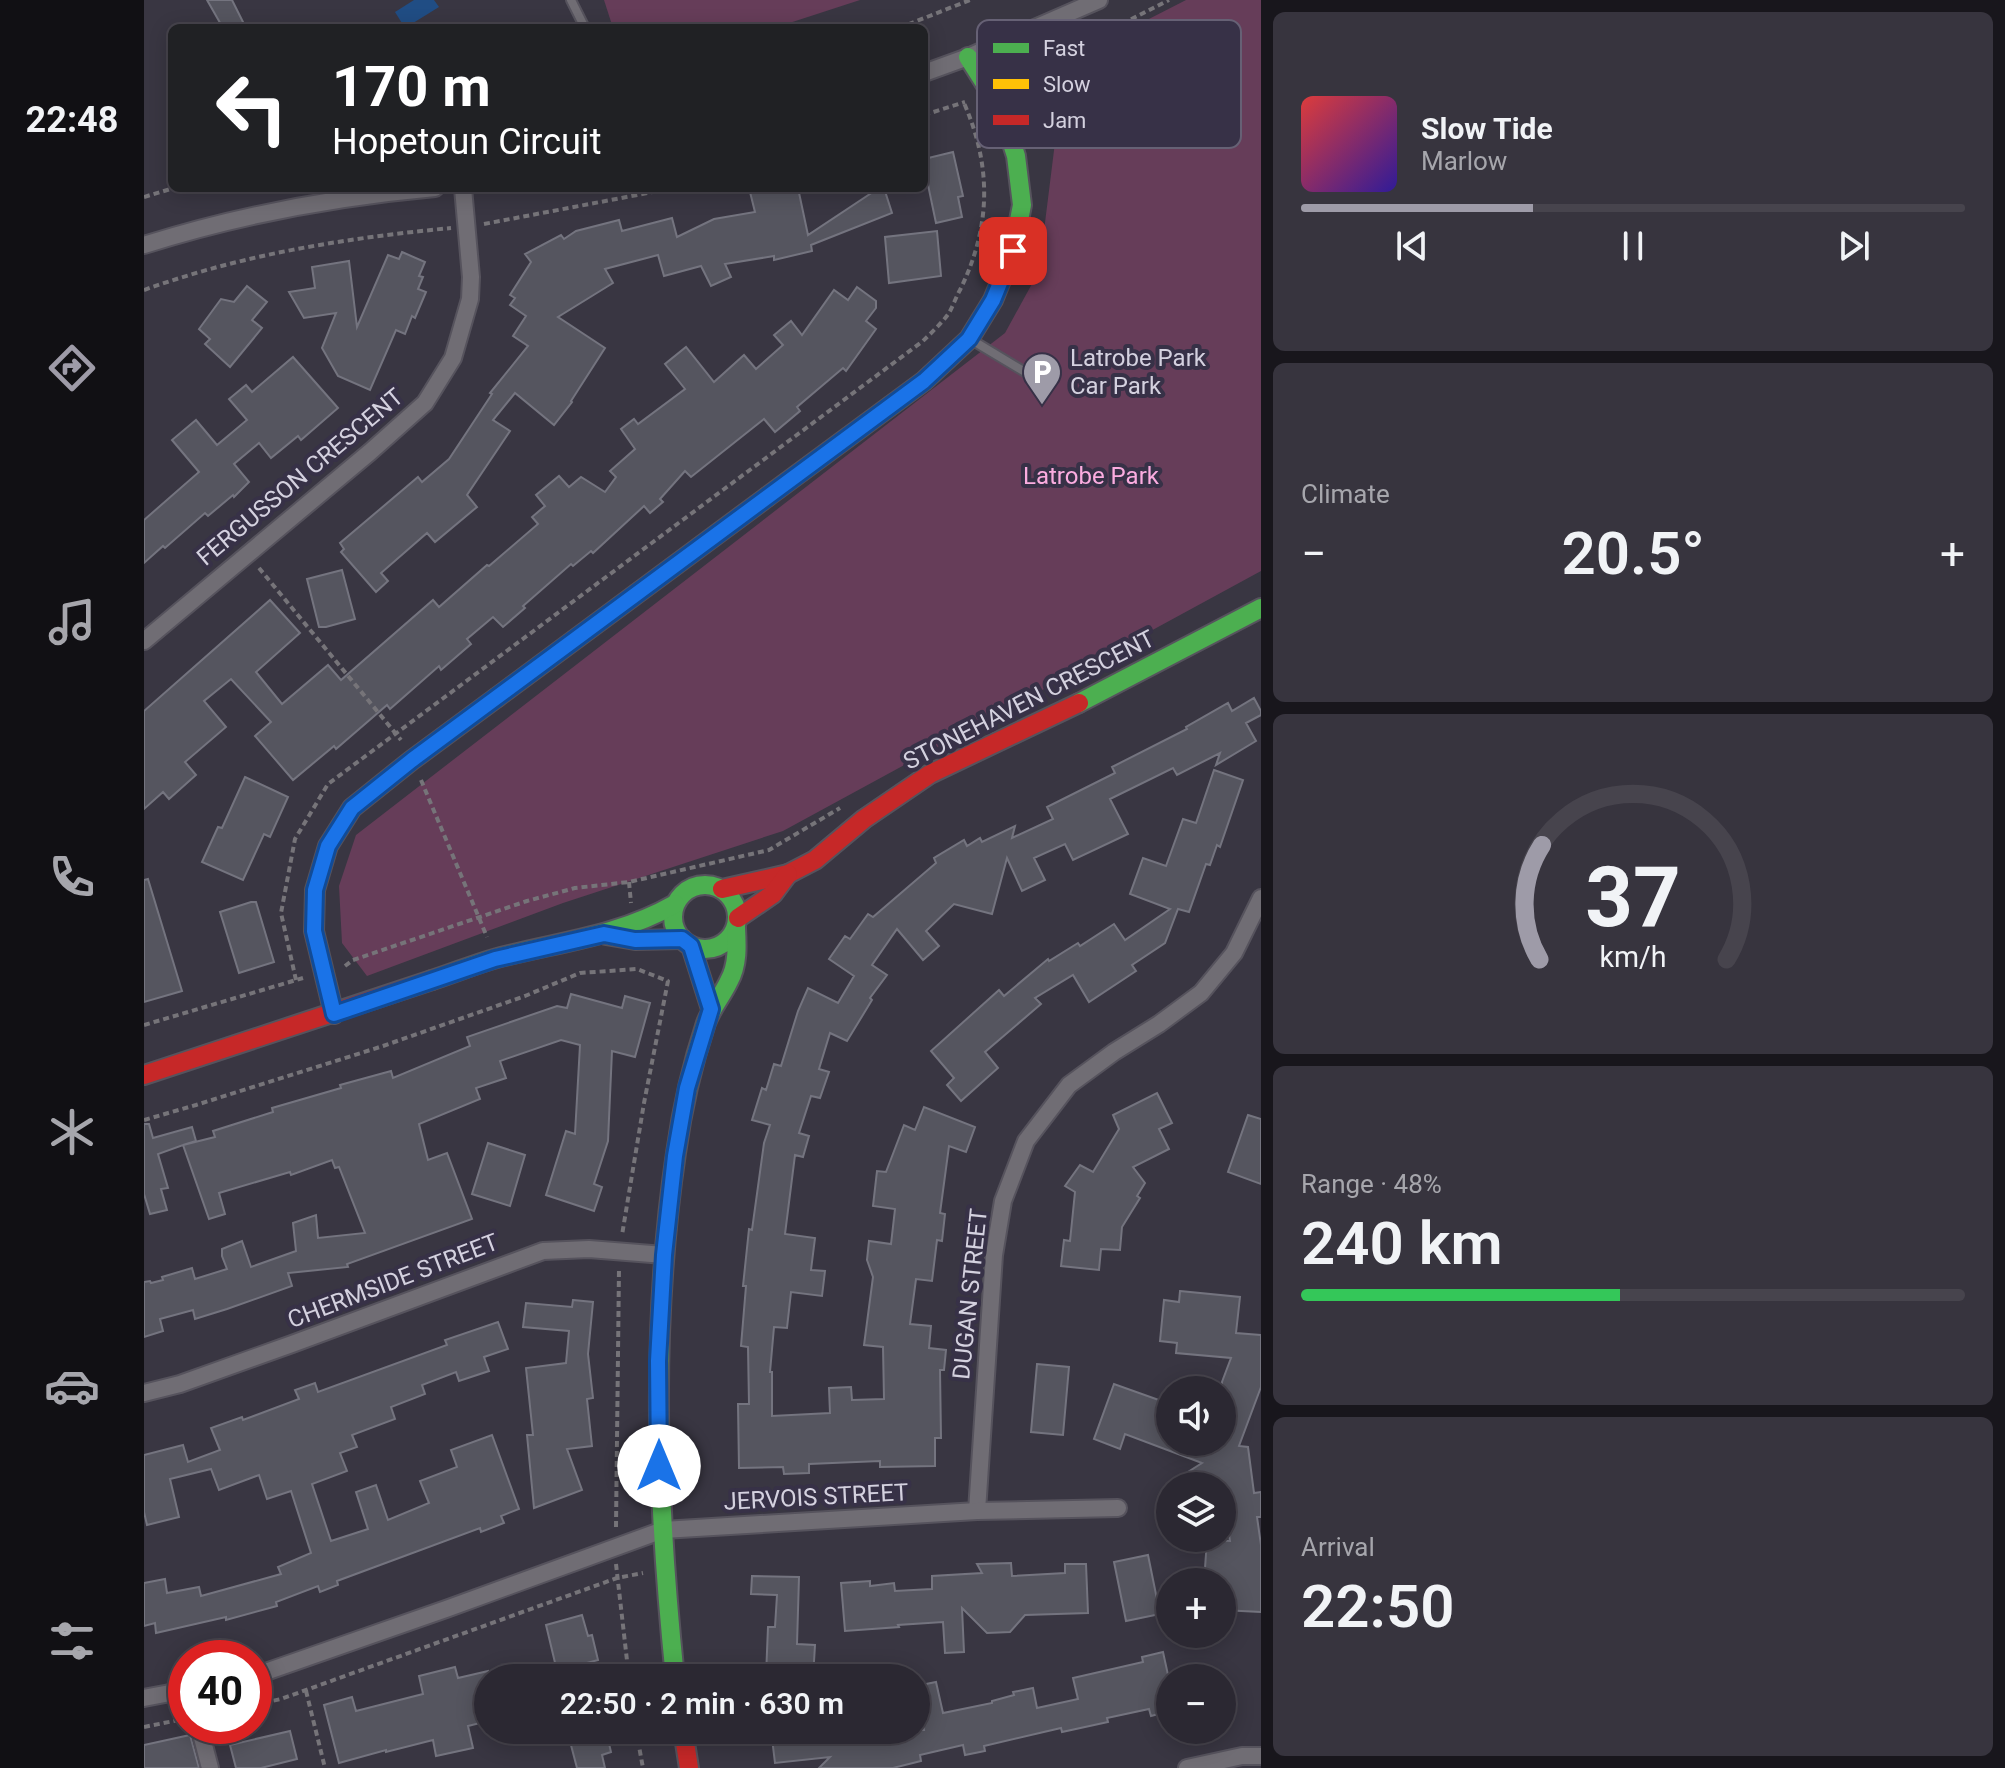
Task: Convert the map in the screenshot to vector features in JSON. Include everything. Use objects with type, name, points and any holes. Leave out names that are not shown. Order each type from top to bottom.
[{"type":"street","points":[[1053,20],[1099,0]]},
{"type":"street","points":[[928,72],[977,53]]},
{"type":"street","points":[[968,57],[977,71]]},
{"type":"street","points":[[334,1014],[314,931],[315,890],[328,846],[352,808],[412,760],[924,381],[969,339],[993,300],[1013,251],[1022,205],[1013,148]]},
{"type":"street","points":[[144,245],[200,228],[289,208],[393,192]]},
{"type":"street","name":"FERGUSSON CRESCENT","points":[[144,641],[425,403],[453,358],[470,299],[463,192]]},
{"type":"street","name":"STONEHAVEN CRESCENT","points":[[722,889],[788,874],[815,860],[864,819],[930,774],[1089,698],[1261,608]]},
{"type":"street","name":"STONEHAVEN CRESCENT","points":[[737,923],[773,894],[788,874]]},
{"type":"street","points":[[674,1664],[659,1466],[658,1361],[664,1255],[675,1156],[687,1088],[711,1009],[732,976],[737,954],[736,907],[731,896],[714,885],[703,884],[681,895],[675,904],[673,923],[686,943],[711,1009]]},
{"type":"street","name":"DUGAN STREET","points":[[977,1511],[994,1255],[1003,1201],[1026,1141],[1069,1085],[1201,993],[1234,953],[1261,898]]},
{"type":"street","points":[[144,1075],[495,959],[604,934],[650,918],[675,904]]},
{"type":"street","points":[[604,934],[712,949],[730,937],[737,923]]},
{"type":"street","name":"CHERMSIDE STREET","points":[[144,1393],[180,1384],[543,1251],[589,1249],[664,1255]]},
{"type":"street","name":"JERVOIS STREET","points":[[272,1670],[663,1530],[977,1511],[1118,1508]]},
{"type":"street","points":[[144,1698],[168,1693]]},
{"type":"street","points":[[204,1744],[210,1768]]},
{"type":"street","points":[[685,1744],[689,1768]]},
{"type":"street","points":[[1187,1768],[1242,1756],[1261,1756]]},
{"type":"lane","points":[[571,0],[583,24]]},
{"type":"lane","points":[[969,339],[1035,378]]},
{"type":"path","points":[[909,24],[970,0]]},
{"type":"path","points":[[1130,20],[1169,0]]},
{"type":"path","points":[[928,114],[977,99]]},
{"type":"path","points":[[964,103],[977,135]]},
{"type":"path","points":[[296,980],[281,913],[295,839],[328,784],[923,341],[949,312],[971,268],[985,195],[980,148]]},
{"type":"path","points":[[144,197],[168,190]]},
{"type":"path","points":[[144,290],[259,256],[333,241],[467,226],[652,192]]},
{"type":"path","points":[[449,228],[453,239]]},
{"type":"path","points":[[247,554],[406,746],[480,916],[495,959]]},
{"type":"path","points":[[144,1025],[341,968],[353,960],[480,916],[575,888],[629,882]]},
{"type":"path","points":[[144,1120],[383,1046],[525,996],[580,973],[637,969],[668,981],[620,1252],[616,1547],[627,1664]]},
{"type":"path","points":[[272,1701],[617,1578],[665,1569]]},
{"type":"path","points":[[306,1691],[325,1768]]},
{"type":"path","points":[[144,1727],[168,1722]]},
{"type":"path","points":[[639,1744],[643,1768]]},
{"type":"green space","points":[[604,0],[860,0],[786,24],[612,24]]},
{"type":"green space","name":"Latrobe Park","points":[[1186,0],[1261,0],[1261,571],[783,831],[563,903],[367,976],[342,943],[339,886],[356,835],[1005,333],[1039,271],[1054,148],[1241,148],[1241,20],[1147,20]]},
{"type":"water","points":[[414,0],[434,0],[439,7],[411,24],[402,24],[395,12]]},
{"type":"building","points":[[207,0],[232,0],[244,24],[221,24]]},
{"type":"building","points":[[953,152],[963,196],[958,197],[962,217],[936,223],[928,185],[928,158]]},
{"type":"building","points":[[750,192],[799,192],[808,235],[873,192],[885,192],[892,213],[811,245],[812,251],[774,260],[774,256],[725,264],[731,277],[711,286],[701,266],[664,276],[658,255],[605,269],[613,283],[558,317],[605,348],[572,402],[554,425],[515,393],[493,420],[510,431],[467,495],[477,507],[435,542],[427,533],[381,573],[388,581],[376,592],[341,552],[344,549],[340,543],[418,477],[422,482],[449,459],[490,393],[528,346],[513,336],[526,316],[510,305],[515,298],[510,295],[531,262],[525,254],[561,235],[564,239],[576,231],[619,220],[622,231],[672,218],[677,237],[714,219],[755,212]]},
{"type":"building","points":[[937,231],[941,276],[889,283],[885,237]]},
{"type":"building","points":[[402,252],[425,262],[418,289],[426,292],[405,334],[396,330],[370,390],[338,376],[322,348],[336,313],[304,318],[289,292],[315,288],[312,267],[349,261],[357,327],[388,255],[399,259]]},
{"type":"building","points":[[247,286],[267,302],[252,320],[262,328],[230,367],[205,344],[210,339],[199,329],[221,299],[234,302]]},
{"type":"building","points":[[857,287],[876,301],[876,308],[866,321],[876,329],[846,371],[843,368],[797,407],[800,411],[775,432],[764,419],[691,477],[685,471],[660,499],[663,502],[650,513],[644,506],[593,553],[591,551],[573,566],[571,564],[503,627],[493,617],[467,639],[471,644],[441,670],[439,666],[390,709],[387,705],[336,749],[334,746],[293,780],[255,736],[271,722],[231,679],[204,701],[226,727],[185,762],[196,775],[169,799],[163,792],[144,809],[144,711],[270,600],[300,633],[256,672],[282,704],[328,665],[341,680],[433,600],[439,607],[489,566],[538,524],[532,517],[545,506],[536,495],[559,476],[569,487],[581,477],[605,492],[616,477],[610,471],[635,449],[621,429],[634,419],[638,424],[685,389],[665,364],[686,347],[714,382],[744,355],[756,369],[783,345],[774,335],[791,321],[802,335],[834,290],[848,300]]},
{"type":"building","points":[[293,357],[338,408],[301,440],[298,436],[271,458],[259,443],[234,464],[249,482],[234,497],[208,516],[205,513],[144,563],[144,520],[199,472],[172,440],[196,420],[217,445],[247,420],[229,399],[246,385],[252,392]]},
{"type":"building","points":[[342,570],[355,619],[319,627],[307,579]]},
{"type":"building","points":[[1254,698],[1261,715],[1246,723],[1256,741],[1216,765],[1220,753],[1177,775],[1173,768],[1110,799],[1128,834],[1073,860],[1065,844],[1034,858],[1045,880],[1022,891],[1007,858],[992,914],[954,904],[926,931],[939,946],[923,960],[897,929],[872,965],[887,975],[870,998],[872,1000],[847,1041],[830,1033],[819,1069],[829,1072],[820,1098],[811,1096],[799,1133],[809,1136],[803,1157],[795,1155],[785,1234],[815,1238],[811,1270],[825,1271],[822,1296],[791,1292],[787,1328],[774,1327],[770,1372],[772,1416],[830,1413],[829,1388],[851,1387],[852,1400],[884,1399],[883,1347],[864,1345],[873,1277],[867,1260],[869,1241],[891,1244],[895,1209],[873,1206],[877,1171],[886,1172],[904,1125],[915,1130],[924,1107],[975,1127],[966,1152],[949,1146],[940,1213],[945,1214],[942,1241],[937,1240],[932,1281],[916,1279],[910,1324],[931,1326],[929,1348],[946,1350],[944,1370],[940,1370],[941,1438],[935,1438],[935,1466],[880,1467],[880,1461],[809,1464],[809,1473],[784,1474],[783,1467],[739,1468],[738,1404],[749,1404],[748,1347],[741,1346],[746,1286],[743,1286],[749,1229],[752,1230],[764,1143],[770,1125],[752,1120],[774,1064],[781,1066],[808,988],[838,1003],[854,976],[829,959],[845,936],[850,939],[868,914],[873,917],[936,863],[934,858],[964,840],[967,846],[980,838],[982,842],[1015,826],[1012,838],[1053,819],[1047,807],[1115,773],[1112,767],[1187,729],[1228,703],[1232,711]]},
{"type":"building","points":[[1214,770],[1243,780],[1220,847],[1217,845],[1210,865],[1206,864],[1189,912],[1178,909],[1165,943],[1132,965],[1136,971],[1089,1002],[1073,975],[1035,998],[1041,1004],[985,1052],[998,1068],[961,1101],[947,1085],[954,1078],[931,1051],[999,990],[1004,996],[1048,959],[1078,943],[1080,946],[1114,924],[1125,940],[1170,909],[1130,894],[1143,858],[1166,866],[1183,819],[1196,823]]},
{"type":"building","points":[[245,777],[288,797],[270,837],[264,834],[243,880],[202,862],[218,827],[222,828]]},
{"type":"building","points":[[148,879],[182,991],[144,1002],[144,880]]},
{"type":"building","points":[[256,902],[274,962],[239,973],[220,912]]},
{"type":"building","points":[[571,994],[622,1008],[625,996],[650,1003],[635,1057],[612,1051],[608,1141],[594,1184],[602,1187],[594,1211],[546,1195],[566,1131],[575,1134],[580,1045],[561,1040],[500,1061],[506,1078],[476,1088],[480,1099],[419,1124],[428,1160],[447,1153],[472,1219],[347,1264],[348,1267],[288,1273],[292,1286],[227,1309],[195,1319],[193,1310],[160,1319],[163,1331],[144,1337],[144,1282],[163,1280],[162,1277],[192,1268],[195,1279],[227,1269],[222,1249],[242,1241],[251,1267],[296,1251],[293,1223],[316,1215],[318,1238],[365,1233],[339,1167],[335,1168],[332,1160],[291,1175],[290,1172],[219,1193],[225,1214],[209,1219],[183,1145],[215,1137],[213,1131],[273,1112],[272,1108],[341,1088],[340,1085],[391,1071],[393,1078],[470,1046],[467,1037],[557,1006],[567,1008]]},
{"type":"building","points":[[1157,1093],[1172,1123],[1159,1129],[1169,1149],[1133,1167],[1145,1183],[1137,1196],[1140,1198],[1122,1227],[1120,1250],[1101,1249],[1099,1270],[1061,1266],[1064,1240],[1070,1241],[1075,1192],[1065,1186],[1080,1165],[1093,1172],[1119,1129],[1113,1115]]},
{"type":"building","points":[[1248,1115],[1261,1119],[1261,1184],[1228,1172]]},
{"type":"building","points":[[144,1124],[149,1124],[153,1138],[192,1127],[196,1141],[158,1154],[168,1188],[161,1189],[167,1210],[150,1214],[144,1194]]},
{"type":"building","points":[[488,1143],[525,1155],[510,1206],[472,1194]]},
{"type":"building","points":[[1180,1291],[1240,1297],[1236,1333],[1261,1335],[1261,1387],[1239,1446],[1248,1447],[1254,1493],[1261,1492],[1261,1517],[1257,1517],[1261,1545],[1261,1612],[1236,1611],[1236,1568],[1205,1568],[1206,1552],[1236,1552],[1236,1472],[1188,1472],[1202,1463],[1183,1456],[1236,1456],[1236,1376],[1224,1376],[1231,1358],[1176,1353],[1177,1343],[1160,1341],[1164,1300],[1179,1302]]},
{"type":"building","points":[[573,1300],[593,1302],[588,1354],[593,1398],[587,1399],[592,1446],[567,1449],[582,1490],[534,1508],[527,1435],[533,1435],[526,1368],[566,1363],[569,1331],[523,1327],[526,1303],[572,1307]]},
{"type":"building","points":[[498,1322],[508,1349],[484,1357],[489,1371],[459,1381],[456,1372],[422,1385],[425,1394],[391,1407],[395,1419],[352,1435],[357,1447],[340,1453],[347,1471],[312,1484],[331,1541],[368,1529],[356,1492],[376,1485],[388,1520],[429,1503],[420,1481],[457,1467],[451,1450],[492,1435],[519,1509],[501,1516],[504,1523],[481,1532],[480,1528],[337,1581],[338,1585],[320,1592],[318,1586],[276,1602],[277,1606],[226,1620],[226,1617],[156,1633],[155,1623],[144,1626],[144,1583],[165,1579],[167,1593],[199,1587],[201,1596],[281,1574],[278,1567],[311,1553],[291,1491],[267,1499],[259,1475],[219,1490],[211,1469],[170,1479],[179,1517],[147,1525],[144,1512],[144,1455],[183,1445],[188,1462],[220,1450],[211,1428],[242,1417],[243,1420],[299,1399],[295,1390],[315,1383],[318,1392],[447,1345],[445,1340]]},
{"type":"building","points":[[1037,1364],[1069,1367],[1063,1435],[1031,1432]]},
{"type":"building","points":[[1114,1384],[1156,1399],[1156,1446],[1125,1434],[1120,1449],[1094,1439]]},
{"type":"building","points":[[1148,1555],[1156,1594],[1156,1615],[1126,1621],[1114,1562]]},
{"type":"building","points":[[1011,1563],[1012,1576],[1065,1573],[1065,1564],[1086,1564],[1088,1613],[1025,1615],[1010,1632],[987,1633],[962,1608],[964,1652],[945,1653],[943,1622],[845,1631],[841,1583],[870,1581],[870,1586],[894,1583],[895,1591],[932,1589],[932,1576],[982,1573],[977,1564]]},
{"type":"building","points":[[752,1576],[799,1577],[797,1644],[815,1645],[814,1664],[766,1664],[768,1627],[775,1627],[777,1595],[751,1594]]},
{"type":"building","points":[[582,1615],[588,1636],[592,1635],[598,1660],[583,1664],[555,1664],[546,1625]]},
{"type":"building","points":[[1163,1652],[1166,1664],[1156,1664],[1156,1715],[1151,1716],[1149,1709],[1107,1718],[1108,1722],[1062,1732],[1061,1728],[984,1746],[985,1751],[965,1755],[963,1745],[920,1755],[921,1761],[893,1768],[819,1768],[830,1757],[775,1763],[773,1744],[930,1744],[930,1683],[936,1682],[943,1713],[992,1703],[1014,1695],[1013,1692],[1033,1688],[1037,1708],[1078,1699],[1073,1678],[1143,1662],[1142,1657]]},
{"type":"building","points":[[455,1667],[458,1678],[474,1674],[474,1724],[468,1726],[473,1748],[436,1756],[433,1740],[339,1763],[324,1705],[352,1697],[356,1711],[423,1694],[419,1676]]},
{"type":"building","points":[[290,1731],[297,1759],[261,1768],[236,1768],[230,1745],[272,1744],[272,1735]]},
{"type":"building","points":[[168,1740],[168,1744],[192,1744],[199,1768],[144,1768],[144,1745]]},
{"type":"building","points":[[571,1744],[609,1744],[611,1752],[602,1755],[605,1768],[577,1768]]},
{"type":"traffic: fast","points":[[968,57],[977,71]]},
{"type":"traffic: fast","points":[[767,497],[924,381],[969,339],[993,300],[1013,251],[1022,205],[1013,148]]},
{"type":"traffic: fast","points":[[1079,703],[1261,608]]},
{"type":"traffic: fast","points":[[699,885],[711,885],[728,894],[735,905],[737,917],[735,929],[728,940],[711,949],[699,949],[687,944],[678,935],[673,923],[673,911],[678,899],[687,890],[699,885]]},
{"type":"traffic: fast","points":[[432,980],[497,958],[610,931],[675,904]]},
{"type":"traffic: fast","points":[[674,1664],[661,1481],[662,1284],[684,1104],[706,1023],[732,975],[737,948],[736,928]]},
{"type":"traffic: slow","points":[[334,1014],[314,931],[315,890],[328,846],[352,808],[496,698]]},
{"type":"traffic: slow","points":[[606,935],[635,940],[682,939]]},
{"type":"traffic: jam","points":[[496,698],[767,497]]},
{"type":"traffic: jam","points":[[722,889],[788,874],[815,860],[864,819],[930,774],[1079,703]]},
{"type":"traffic: jam","points":[[738,918],[773,894],[788,874]]},
{"type":"traffic: jam","points":[[691,946],[711,1009]]},
{"type":"traffic: jam","points":[[144,1075],[432,980]]},
{"type":"traffic: jam","points":[[685,1744],[689,1768]]},
{"type":"place","name":"Latrobe Park Car Park","points":[[1042,406]]},
{"type":"route","points":[[659,1466],[658,1361],[664,1255],[675,1156],[687,1088],[711,1009],[691,946],[682,939],[635,940],[604,934],[495,959],[334,1014],[314,931],[315,890],[328,846],[352,808],[412,760],[924,381],[969,339],[993,300],[1013,251]]}]
